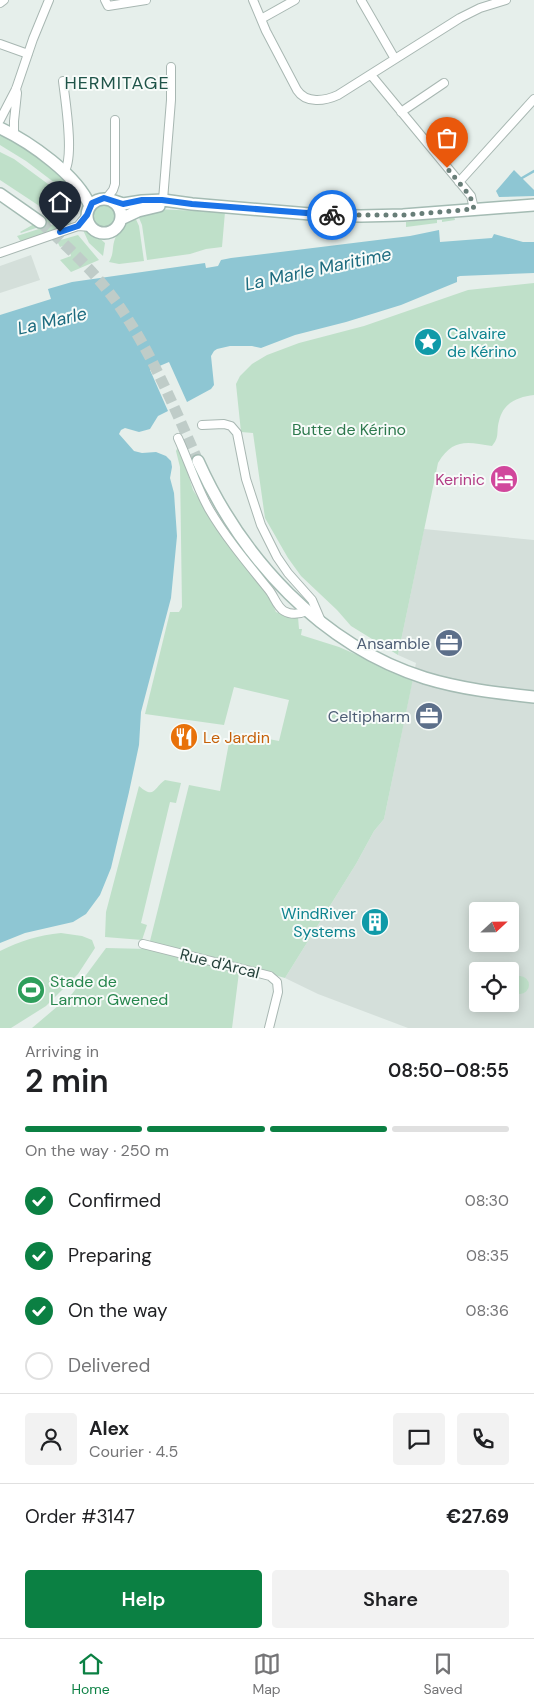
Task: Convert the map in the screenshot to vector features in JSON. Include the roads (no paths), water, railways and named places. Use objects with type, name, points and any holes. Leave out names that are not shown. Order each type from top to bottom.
[{"type":"main road","points":[[0,128],[14,135],[68,175],[120,208],[121,219],[118,227],[108,233],[99,232],[91,228],[83,192],[68,175]]},
{"type":"main road","points":[[0,194],[40,222]]},
{"type":"main road","points":[[88,210],[95,201],[107,199],[123,204],[142,200],[162,200],[322,215],[361,216],[404,215],[534,205]]},
{"type":"main road","points":[[121,219],[138,210],[192,204]]},
{"type":"main road","points":[[198,462],[221,508],[265,568],[306,611],[322,624],[371,655],[425,678],[482,691],[534,697]]},
{"type":"street","points":[[0,3],[4,0]]},
{"type":"street","points":[[0,120],[12,93],[16,89],[49,0]]},
{"type":"street","points":[[105,0],[108,6],[146,0]]},
{"type":"street","points":[[253,0],[300,95],[304,98],[316,100],[335,97],[470,12],[506,0]]},
{"type":"street","points":[[261,19],[295,0]]},
{"type":"street","points":[[361,0],[395,59]]},
{"type":"street","points":[[0,44],[28,54]]},
{"type":"street","points":[[162,200],[171,100],[171,67]]},
{"type":"street","points":[[371,75],[470,196],[474,209]]},
{"type":"street","points":[[63,81],[69,125],[68,175]]},
{"type":"street","points":[[401,112],[444,83]]},
{"type":"street","points":[[14,135],[16,89]]},
{"type":"street","points":[[459,182],[534,99]]},
{"type":"street","points":[[107,199],[113,190],[114,184],[115,120]]},
{"type":"street","points":[[78,226],[88,210]]},
{"type":"street","points":[[0,253],[78,226],[91,228]]},
{"type":"street","points":[[202,425],[224,424],[231,426],[237,433],[246,479],[261,526],[277,557],[288,573],[314,603],[322,624]]},
{"type":"street","points":[[178,438],[209,509],[239,552],[272,593],[279,607],[293,614],[306,611]]},
{"type":"street","name":"Rue d'Arcal","points":[[143,944],[270,976],[277,982],[278,992],[269,1028]]},
{"type":"water","points":[[514,170],[534,190],[534,196],[499,197],[496,191]]},
{"type":"water","points":[[439,230],[440,242],[492,238],[494,234],[523,242],[534,242],[534,273],[460,276],[457,277],[457,282],[401,305],[295,335],[261,348],[230,346],[217,349],[211,356],[214,385],[211,389],[187,402],[169,362],[150,370],[168,411],[158,416],[150,429],[139,432],[125,428],[119,434],[134,451],[142,453],[156,452],[166,456],[171,461],[170,478],[174,493],[177,536],[171,598],[141,712],[139,745],[111,868],[100,895],[86,914],[73,922],[25,933],[0,943],[0,303],[72,282],[205,263],[206,268],[218,266],[221,260],[231,258],[410,236]]},
{"type":"waterway","points":[[522,178],[534,171]]},
{"type":"tunnel","points":[[40,222],[88,268],[120,307],[158,372],[198,461]]},
{"type":"place","name":"Calvaire de Kérino","points":[[428,342]]},
{"type":"place","name":"Kerinic","points":[[504,479]]},
{"type":"place","name":"Ansamble","points":[[449,643]]},
{"type":"place","name":"Celtipharm","points":[[429,716]]},
{"type":"place","name":"Le Jardin","points":[[184,737]]},
{"type":"place","name":"WindRiver Systems","points":[[375,922]]},
{"type":"place","name":"Stade de Larmor Gwened","points":[[31,990]]},
{"type":"district","name":"HERMITAGE","points":[[117,83]]},
{"type":"water label","name":"La Marle Maritime","points":[[318,269]]},
{"type":"water label","name":"La Marle","points":[[52,321]]},
{"type":"park label","name":"Butte de Kérino","points":[[349,429]]}]
